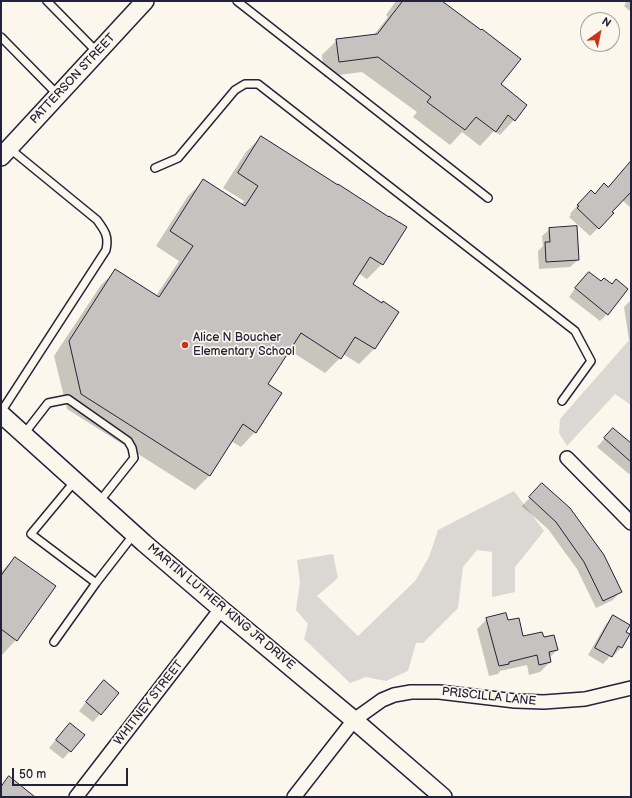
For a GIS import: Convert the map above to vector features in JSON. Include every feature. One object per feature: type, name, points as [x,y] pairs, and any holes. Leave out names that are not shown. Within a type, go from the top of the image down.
[{"type":"street","name":"PATTERSON STREET","points":[[5,152],[145,1]]},
{"type":"street","name":"MARTIN LUTHER KING JR DRIVE","points":[[1,413],[134,534],[443,797]]},
{"type":"street","points":[[566,458],[631,523]]},
{"type":"street","name":"WHITNEY STREET","points":[[76,797],[221,609]]},
{"type":"street","name":"PRISCILLA LANE","points":[[294,797],[354,720],[382,700],[394,695],[411,692],[439,692],[515,701],[544,702],[585,699],[631,688]]},
{"type":"lane","points":[[47,1],[98,53]]},
{"type":"lane","points":[[237,1],[488,198]]},
{"type":"lane","points":[[1,37],[58,95]]},
{"type":"lane","points":[[155,168],[178,158],[235,90],[245,84],[258,84],[575,330],[591,361],[562,401]]},
{"type":"lane","points":[[1,413],[106,250],[108,241],[104,230],[97,220],[5,152]]},
{"type":"lane","points":[[24,434],[48,403],[68,399],[128,441],[132,448],[134,458],[99,502]]},
{"type":"lane","points":[[75,481],[31,534],[96,583]]},
{"type":"lane","points":[[54,642],[96,583],[134,534]]},
{"type":"shaded area","points":[[630,339],[631,405],[615,394],[567,446],[559,433],[560,419]]},
{"type":"shaded area","points":[[514,491],[544,531],[515,567],[515,592],[492,597],[492,552],[477,550],[463,567],[458,608],[423,643],[416,643],[408,671],[386,681],[366,677],[350,683],[304,639],[308,624],[296,610],[300,582],[297,560],[333,554],[338,578],[317,596],[358,636],[415,581],[429,557],[438,530]]},
{"type":"building","points":[[403,1],[442,1],[521,59],[501,84],[527,105],[515,121],[508,115],[496,132],[476,117],[465,130],[427,102],[431,97],[378,57],[339,62],[336,39],[377,34]]},
{"type":"building","points":[[261,136],[407,227],[383,265],[370,257],[353,284],[399,312],[375,349],[355,337],[341,359],[301,333],[268,384],[282,393],[256,433],[243,424],[210,476],[81,394],[69,341],[115,269],[159,297],[193,246],[170,231],[203,179],[245,206],[258,186],[238,173]]},
{"type":"building","points":[[631,161],[631,192],[612,212],[614,213],[599,229],[577,208],[579,206],[577,205],[591,190],[595,194],[604,183],[608,187]]},
{"type":"building","points":[[577,226],[579,260],[546,262],[545,242],[550,242],[549,228]]},
{"type":"building","points":[[589,272],[601,281],[604,278],[612,284],[616,279],[628,289],[608,315],[575,288]]},
{"type":"building","points":[[613,428],[631,443],[631,462],[604,438]]},
{"type":"building","points":[[542,483],[570,508],[604,555],[622,592],[603,601],[584,562],[556,522],[529,497]]},
{"type":"building","points":[[15,557],[56,586],[17,641],[1,629],[1,576]]},
{"type":"building","points":[[506,613],[508,620],[519,618],[523,636],[542,632],[544,637],[554,635],[558,650],[549,652],[551,662],[539,665],[537,655],[499,666],[486,618]]},
{"type":"building","points":[[613,615],[630,625],[626,632],[630,634],[622,648],[618,646],[612,657],[595,648]]},
{"type":"building","points":[[104,680],[119,693],[101,715],[86,702]]},
{"type":"building","points":[[70,723],[85,735],[71,752],[56,740]]},
{"type":"building","points":[[9,776],[35,797],[1,797],[1,787]]},
{"type":"place","name":"Alice N Boucher Elementary School","points":[[185,345]]}]
